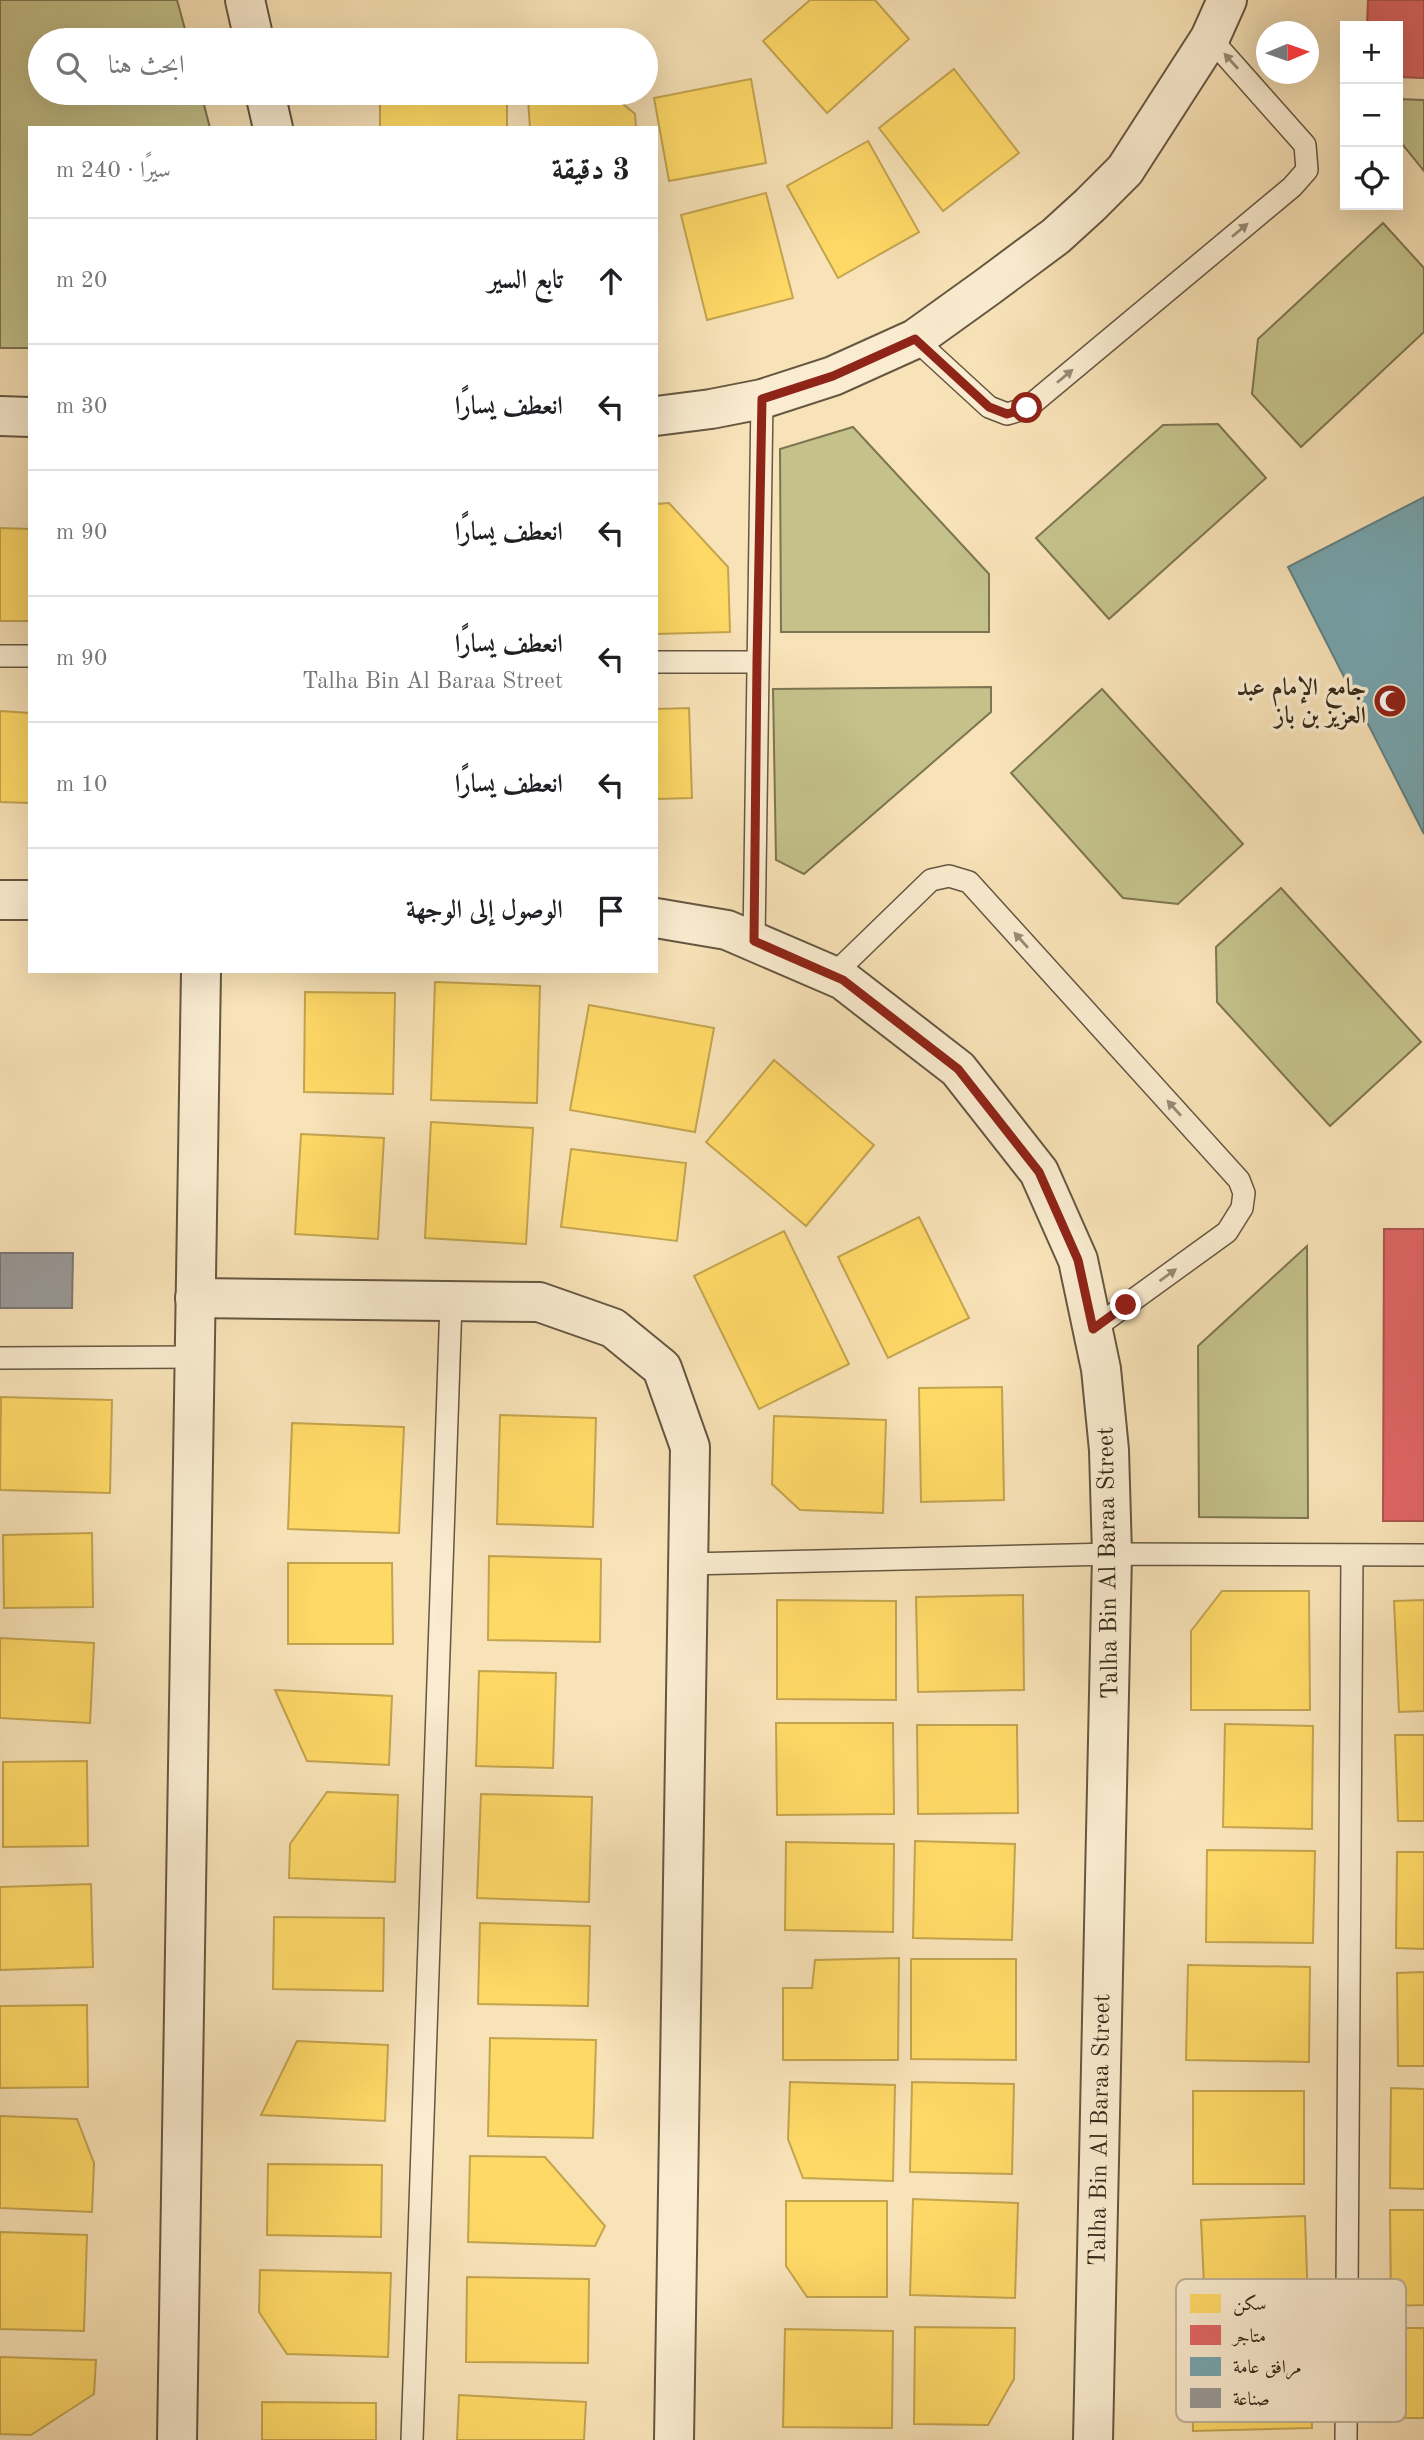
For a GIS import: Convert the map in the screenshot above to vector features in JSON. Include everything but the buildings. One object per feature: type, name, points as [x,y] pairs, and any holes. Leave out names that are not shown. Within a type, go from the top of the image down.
[{"type":"street","points":[[245,0],[251,28]]},
{"type":"street","points":[[658,416],[762,399],[833,376],[915,339],[1056,236],[1125,170],[1210,38],[1227,0]]},
{"type":"street","points":[[267,105],[272,126]]},
{"type":"street","points":[[0,416],[28,417]]},
{"type":"street","points":[[0,900],[28,900]]},
{"type":"street","name":"Talha Bin Al Baraa Street","points":[[658,918],[727,930],[843,980],[958,1069],[1039,1172],[1078,1260],[1101,1369],[1109,1450],[1112,1554],[1093,2440]]},
{"type":"street","points":[[177,2440],[201,973]]},
{"type":"street","points":[[195,1297],[539,1302],[613,1328],[662,1368],[690,1447],[674,2440]]},
{"type":"lane","points":[[915,339],[989,407],[1007,414],[1027,408],[1292,187],[1307,170],[1306,145],[1210,38]]},
{"type":"lane","points":[[754,941],[762,399]]},
{"type":"lane","points":[[0,656],[28,656]]},
{"type":"lane","points":[[658,662],[757,662]]},
{"type":"lane","points":[[832,975],[931,880],[948,876],[969,882],[1239,1180],[1244,1193],[1242,1208],[1227,1232],[1093,1329]]},
{"type":"lane","points":[[412,2440],[451,1302]]},
{"type":"lane","points":[[0,1357],[194,1357]]},
{"type":"lane","points":[[688,1564],[1112,1554],[1424,1555]]},
{"type":"lane","points":[[1347,2279],[1352,1556]]},
{"type":"lane","points":[[1346,2422],[1346,2440]]},
{"type":"shaded area","points":[[0,0],[177,0],[185,28],[28,28],[28,105],[204,105],[209,126],[28,126],[28,348],[0,348]]},
{"type":"shaded area","points":[[1403,99],[1424,100],[1424,171],[1403,145]]},
{"type":"shaded area","points":[[1383,223],[1424,268],[1424,332],[1301,447],[1252,394],[1258,339]]},
{"type":"shaded area","points":[[1218,424],[1266,478],[1109,619],[1036,538],[1163,425]]},
{"type":"shaded area","points":[[853,427],[989,574],[989,632],[781,632],[780,449]]},
{"type":"shaded area","points":[[991,687],[991,712],[804,874],[776,860],[773,689]]},
{"type":"shaded area","points":[[1102,689],[1243,844],[1178,904],[1123,898],[1011,773]]},
{"type":"shaded area","points":[[1281,888],[1421,1042],[1330,1126],[1217,1002],[1216,947]]},
{"type":"shaded area","points":[[1307,1246],[1308,1518],[1199,1517],[1198,1346]]},
{"type":"place","name":"جامع الإمام عبد العزيز بن باز","points":[[1390,701]]},
{"type":"route","points":[[1027,408],[1007,414],[989,407],[915,339],[833,376],[762,399],[754,941],[843,980],[958,1069],[1039,1172],[1078,1260],[1093,1329],[1126,1305]]}]
